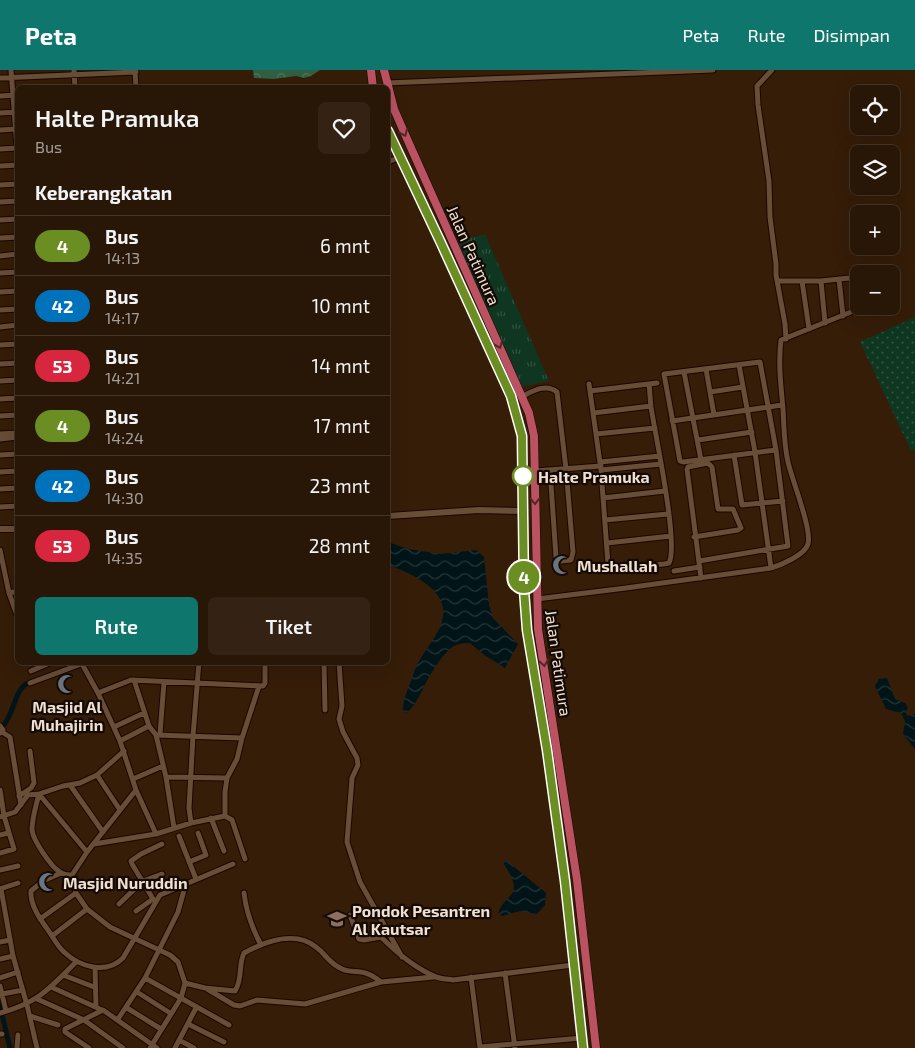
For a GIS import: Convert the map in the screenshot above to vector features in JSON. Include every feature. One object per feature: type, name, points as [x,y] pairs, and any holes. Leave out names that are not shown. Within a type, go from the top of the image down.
[{"type":"highway","points":[[371,70],[372,85]]},
{"type":"highway","name":"Jalan Patimura","points":[[384,70],[386,83]]},
{"type":"highway","name":"Jalan Patimura","points":[[390,95],[397,117],[530,413],[534,436],[538,630],[577,880],[596,1048]]},
{"type":"highway","name":"Jalan Patimura","points":[[390,135],[511,396],[522,436],[524,590],[527,630],[550,768],[565,881],[583,1048]]},
{"type":"highway","points":[[477,322],[486,317]]},
{"type":"highway","points":[[582,1038],[595,1037]]},
{"type":"street","points":[[0,96],[15,95],[11,70]]},
{"type":"street","points":[[386,83],[712,70]]},
{"type":"street","points":[[772,70],[757,86],[769,181],[770,217],[777,281],[786,339]]},
{"type":"street","points":[[0,78],[74,72],[135,71],[136,85]]},
{"type":"street","points":[[74,72],[75,85]]},
{"type":"street","points":[[0,113],[15,112]]},
{"type":"street","points":[[0,130],[15,129]]},
{"type":"street","points":[[0,149],[15,148]]},
{"type":"street","points":[[390,161],[400,157]]},
{"type":"street","points":[[0,166],[15,165]]},
{"type":"street","points":[[0,184],[15,184]]},
{"type":"street","points":[[0,202],[15,201]]},
{"type":"street","points":[[0,220],[15,219]]},
{"type":"street","points":[[0,238],[15,237]]},
{"type":"street","points":[[0,256],[15,254]]},
{"type":"street","points":[[0,273],[15,272]]},
{"type":"street","points":[[777,281],[850,278]]},
{"type":"street","points":[[839,279],[843,316]]},
{"type":"street","points":[[822,280],[825,323]]},
{"type":"street","points":[[802,281],[809,329]]},
{"type":"street","points":[[0,292],[15,291]]},
{"type":"street","points":[[0,310],[15,309]]},
{"type":"street","points":[[537,599],[771,568],[785,564],[805,549],[808,543],[803,512],[788,460],[782,405],[781,340],[850,313]]},
{"type":"street","points":[[0,327],[15,325]]},
{"type":"street","points":[[0,345],[15,344]]},
{"type":"street","points":[[699,560],[789,545],[776,450],[761,362],[664,374],[680,461],[776,450]]},
{"type":"street","points":[[0,364],[15,363]]},
{"type":"street","points":[[739,365],[752,432],[771,568]]},
{"type":"street","points":[[706,369],[714,415]]},
{"type":"street","points":[[684,372],[701,460]]},
{"type":"street","points":[[0,381],[15,380]]},
{"type":"street","points":[[590,391],[657,383]]},
{"type":"street","points":[[589,384],[601,466],[608,564],[610,568],[669,563]]},
{"type":"street","points":[[649,384],[671,536],[671,558],[669,563]]},
{"type":"street","points":[[710,392],[743,387]]},
{"type":"street","points":[[523,396],[542,388],[552,388],[557,392],[573,552],[570,560],[561,561],[556,557],[550,470]]},
{"type":"street","points":[[0,399],[15,398]]},
{"type":"street","points":[[672,421],[782,405]]},
{"type":"street","points":[[593,413],[651,406]]},
{"type":"street","points":[[0,416],[15,415]]},
{"type":"street","points":[[596,434],[655,428]]},
{"type":"street","points":[[698,440],[752,432]]},
{"type":"street","points":[[0,434],[15,433]]},
{"type":"street","points":[[0,438],[15,437]]},
{"type":"street","points":[[0,455],[15,454]]},
{"type":"street","points":[[734,455],[741,504],[783,501]]},
{"type":"street","points":[[601,466],[660,456]]},
{"type":"street","points":[[694,537],[741,528],[733,509],[718,509],[712,467],[708,463],[687,468],[694,537],[701,578]]},
{"type":"street","points":[[534,471],[661,464]]},
{"type":"street","points":[[0,472],[15,471]]},
{"type":"street","points":[[0,488],[15,488]]},
{"type":"street","points":[[603,498],[665,491]]},
{"type":"street","points":[[0,507],[15,506]]},
{"type":"street","points":[[390,516],[479,510],[523,511]]},
{"type":"street","points":[[605,520],[668,514]]},
{"type":"street","points":[[0,529],[15,531]]},
{"type":"street","points":[[607,543],[671,536]]},
{"type":"street","points":[[0,550],[15,609]]},
{"type":"street","points":[[669,563],[674,571],[671,582]]},
{"type":"street","points":[[674,571],[700,567]]},
{"type":"street","points":[[10,593],[15,592]]},
{"type":"street","points":[[31,671],[45,665]]},
{"type":"street","points":[[30,684],[76,665]]},
{"type":"street","points":[[82,665],[114,727],[124,751],[136,790],[156,834]]},
{"type":"street","points":[[190,823],[193,736],[199,665]]},
{"type":"street","points":[[98,693],[134,680],[259,686],[265,683],[265,665]]},
{"type":"street","points":[[324,665],[325,710]]},
{"type":"street","points":[[339,665],[342,706],[339,719],[343,732],[357,758],[358,765],[352,778],[347,842],[360,882],[402,957]]},
{"type":"street","points":[[134,680],[149,726],[158,735],[242,738]]},
{"type":"street","points":[[164,682],[158,735],[174,828]]},
{"type":"street","points":[[225,816],[227,778],[237,759],[259,686]]},
{"type":"street","points":[[114,727],[144,712]]},
{"type":"street","points":[[0,726],[3,729],[1,733],[10,737],[21,805]]},
{"type":"street","points":[[120,741],[149,726]]},
{"type":"street","points":[[19,796],[31,788],[34,783],[30,751]]},
{"type":"street","points":[[2,817],[15,812],[28,796],[80,783],[97,775],[124,751]]},
{"type":"street","points":[[133,779],[163,766]]},
{"type":"street","points":[[97,775],[120,810]]},
{"type":"street","points":[[166,777],[227,778]]},
{"type":"street","points":[[70,785],[103,832]]},
{"type":"street","points":[[0,790],[2,817],[14,849],[0,852]]},
{"type":"street","points":[[51,987],[105,1010],[153,1047],[170,1013],[181,998],[185,983],[178,962],[170,955],[110,927],[87,909],[76,893],[72,875],[87,852],[136,790]]},
{"type":"street","points":[[39,794],[87,852]]},
{"type":"street","points":[[39,794],[33,824],[34,836],[40,849],[60,873]]},
{"type":"street","points":[[94,844],[156,834],[190,823],[225,816],[232,820],[245,859]]},
{"type":"street","points":[[211,818],[224,851]]},
{"type":"street","points":[[0,835],[8,833]]},
{"type":"street","points":[[189,862],[206,855],[198,833]]},
{"type":"street","points":[[179,836],[196,879]]},
{"type":"street","points":[[155,900],[132,864],[132,860],[162,844]]},
{"type":"street","points":[[136,911],[160,895],[233,864]]},
{"type":"street","points":[[0,870],[18,866]]},
{"type":"street","points":[[72,875],[60,873],[43,880],[31,891],[31,898],[40,919],[63,952],[76,962],[95,968],[105,968],[118,964],[155,900]]},
{"type":"street","points":[[119,904],[143,881],[162,874]]},
{"type":"street","points":[[18,883],[0,889],[3,923],[10,940],[37,1048]]},
{"type":"street","points":[[118,1019],[137,992],[160,950],[178,912],[186,883]]},
{"type":"street","points":[[40,919],[76,893]]},
{"type":"street","points":[[244,893],[246,907],[253,928],[261,944]]},
{"type":"street","points":[[52,936],[87,909]]},
{"type":"street","points":[[350,915],[359,939],[364,940],[380,936],[389,947],[402,957],[435,977]]},
{"type":"street","points":[[185,983],[205,988],[236,990],[241,977],[242,955],[261,944],[287,938],[301,939],[316,946],[328,961],[344,970],[362,972],[381,982]]},
{"type":"street","points":[[0,942],[10,940]]},
{"type":"street","points":[[0,959],[13,956]]},
{"type":"street","points":[[0,986],[3,1012],[37,999],[76,962]]},
{"type":"street","points":[[205,988],[229,1004],[240,1006],[257,1000],[305,1004],[381,982],[435,977],[453,980],[471,976],[573,965]]},
{"type":"street","points":[[95,968],[96,1007]]},
{"type":"street","points":[[0,978],[18,972]]},
{"type":"street","points":[[505,973],[515,1046]]},
{"type":"street","points":[[63,975],[94,987]]},
{"type":"street","points":[[471,976],[480,1048],[582,1038]]},
{"type":"street","points":[[145,978],[229,1025]]},
{"type":"street","points":[[2,994],[23,990]]},
{"type":"street","points":[[137,992],[170,1013]]},
{"type":"street","points":[[37,999],[84,1020],[123,1048]]},
{"type":"street","points":[[127,1008],[161,1029]]},
{"type":"street","points":[[175,1048],[196,1008]]},
{"type":"street","points":[[87,1047],[65,1030],[102,1010]]},
{"type":"street","points":[[30,1016],[58,1025]]},
{"type":"street","points":[[188,1024],[224,1042]]},
{"type":"street","points":[[17,1048],[18,1035]]},
{"type":"street","points":[[179,1040],[194,1048]]},
{"type":"green space","points":[[253,70],[320,70],[304,78],[296,76],[274,79],[254,78]]},
{"type":"green space","points":[[485,234],[549,381],[520,387],[456,242]]},
{"type":"green space","points":[[915,317],[915,450],[911,451],[860,342]]},
{"type":"water","points":[[390,543],[408,549],[441,554],[476,550],[484,557],[489,605],[493,618],[518,644],[505,668],[470,643],[451,648],[439,662],[415,703],[406,713],[403,711],[406,696],[421,657],[433,640],[442,622],[443,606],[433,589],[406,572],[390,566]]},
{"type":"water","points":[[887,678],[895,699],[905,703],[908,708],[905,712],[908,716],[915,714],[915,749],[903,734],[905,721],[901,713],[886,709],[875,686],[879,679]]},
{"type":"water","points":[[506,860],[546,893],[545,905],[537,914],[520,911],[502,916],[498,913],[514,888],[512,879],[503,862]]},
{"type":"waterway","points":[[3,726],[10,716],[19,692],[26,684]]},
{"type":"waterway","points":[[0,1006],[10,1048]]},
{"type":"bus line","name":"4","points":[[390,135],[511,396],[522,436],[524,590],[527,630],[547,750],[565,881],[583,1048]]},
{"type":"place","name":"Halte Pramuka","points":[[523,476]]},
{"type":"place","name":"Mushallah","points":[[562,565]]},
{"type":"place","name":"Masjid Al Muhajirin","points":[[67,684]]},
{"type":"place","name":"Masjid Nuruddin","points":[[48,882]]},
{"type":"place","name":"Pondok Pesantren Al Kautsar","points":[[337,919]]}]
